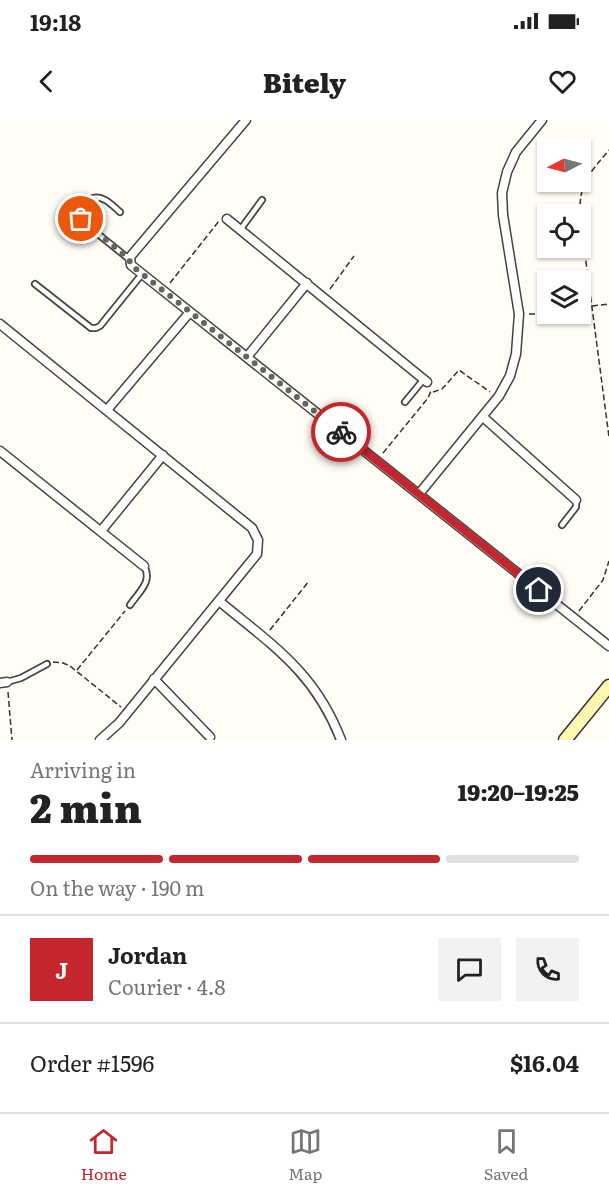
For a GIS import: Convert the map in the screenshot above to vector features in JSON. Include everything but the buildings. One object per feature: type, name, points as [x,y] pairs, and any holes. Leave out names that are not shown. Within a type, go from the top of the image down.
[{"type":"street","points":[[419,494],[498,398],[510,376],[516,354],[519,314],[503,215],[502,193],[507,172],[516,153],[542,120]]},
{"type":"street","points":[[242,121],[129,259],[131,265],[609,646]]},
{"type":"street","points":[[226,219],[426,381]]},
{"type":"street","points":[[247,357],[307,283]]},
{"type":"street","points":[[107,410],[190,312]]},
{"type":"street","points":[[0,324],[256,533],[259,547],[257,554],[127,712],[100,740]]},
{"type":"street","points":[[483,417],[576,500]]},
{"type":"street","points":[[0,451],[144,566]]},
{"type":"street","points":[[101,531],[163,455]]},
{"type":"street","points":[[219,601],[297,667],[317,691],[341,740]]},
{"type":"street","points":[[154,679],[210,737]]},
{"type":"street","points":[[565,740],[609,686]]},
{"type":"lane","points":[[120,212],[102,198],[96,197],[82,213],[81,219],[129,259]]},
{"type":"lane","points":[[240,230],[262,200]]},
{"type":"lane","points":[[35,284],[91,328],[96,328],[142,274]]},
{"type":"lane","points":[[405,402],[426,381]]},
{"type":"lane","points":[[562,525],[576,507],[576,500]]},
{"type":"lane","points":[[130,604],[146,584],[148,578],[144,566]]},
{"type":"lane","points":[[4,683],[21,678],[47,664]]},
{"type":"path","points":[[530,136],[537,141]]},
{"type":"path","points":[[591,171],[609,150]]},
{"type":"path","points":[[164,291],[219,221],[226,219]]},
{"type":"path","points":[[324,297],[354,256]]},
{"type":"path","points":[[609,304],[591,306],[609,437]]},
{"type":"path","points":[[519,314],[592,315]]},
{"type":"path","points":[[377,461],[431,393],[442,389],[459,370],[498,398]]},
{"type":"path","points":[[426,381],[431,387],[431,393]]},
{"type":"path","points":[[574,618],[603,580],[609,561]]},
{"type":"path","points":[[264,638],[309,581]]},
{"type":"path","points":[[77,671],[130,604]]},
{"type":"path","points":[[47,664],[63,663],[77,671],[127,712]]},
{"type":"path","points":[[4,683],[12,740]]},
{"type":"way so far","points":[[81,219],[129,259],[131,265],[341,432]]},
{"type":"route","points":[[341,432],[539,590]]}]
